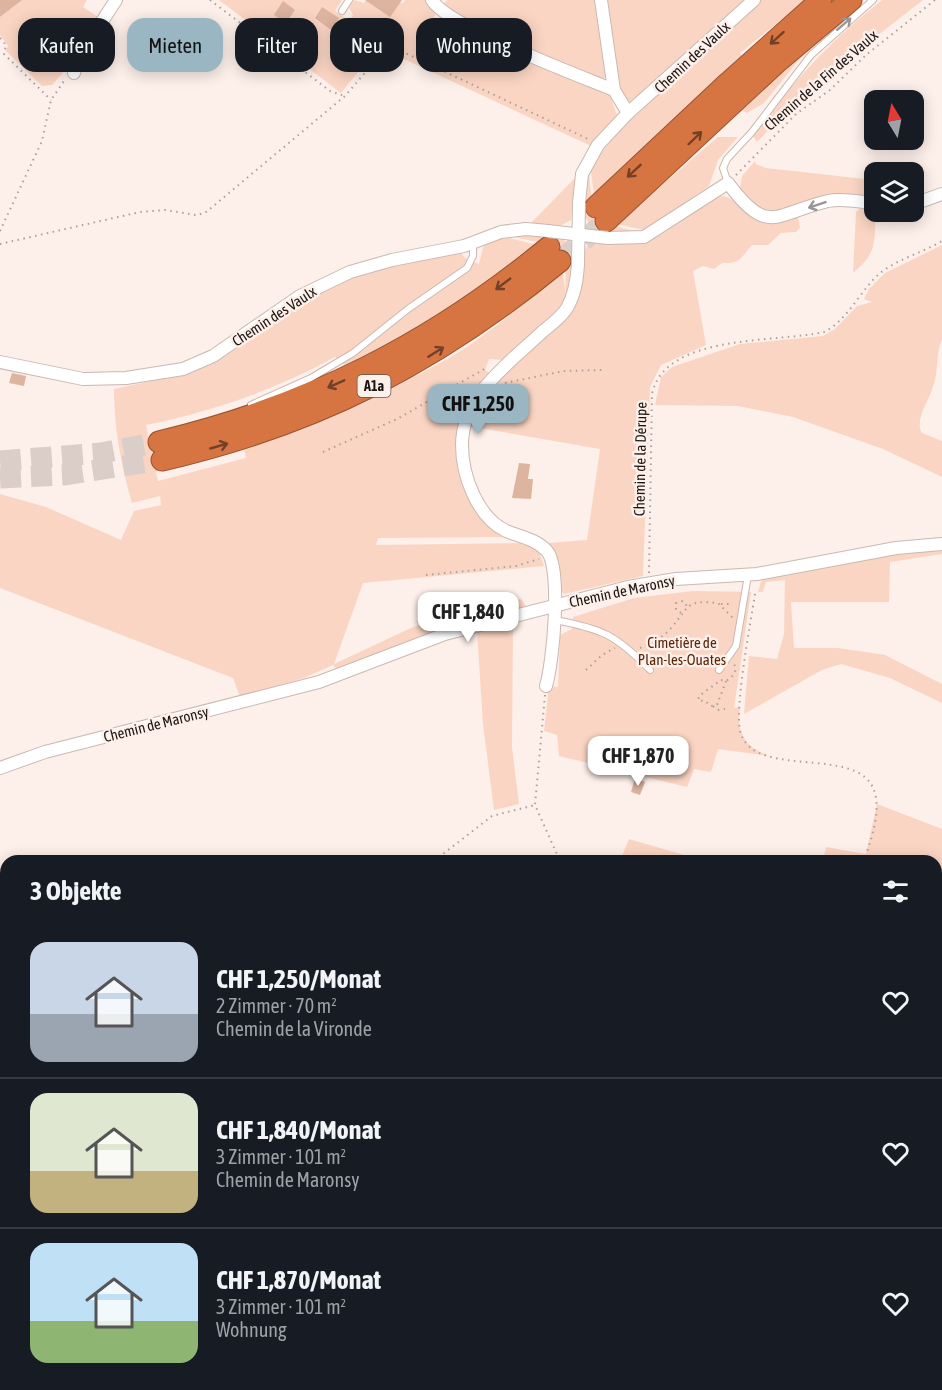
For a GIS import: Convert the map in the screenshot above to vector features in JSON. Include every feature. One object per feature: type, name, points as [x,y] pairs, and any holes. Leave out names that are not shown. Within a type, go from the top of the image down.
[{"type":"highway","points":[[597,217],[728,83],[821,0]]},
{"type":"highway","points":[[597,217],[851,0]]},
{"type":"highway","name":"A1a","points":[[161,451],[262,432],[319,411],[377,385],[433,354],[486,319],[559,251]]},
{"type":"street","points":[[74,73],[77,60],[116,0]]},
{"type":"street","points":[[432,0],[444,14],[462,25],[614,90]]},
{"type":"street","points":[[602,0],[614,90],[628,113]]},
{"type":"street","name":"Chemin des Vaulx","points":[[728,183],[644,237],[597,217],[582,174],[598,145],[628,113],[754,0]]},
{"type":"street","points":[[728,183],[751,211],[765,217],[780,217],[834,200],[864,202]]},
{"type":"street","points":[[924,200],[942,194]]},
{"type":"street","name":"Chemin des Vaulx","points":[[559,251],[597,217]]},
{"type":"street","name":"Chemin des Vaulx","points":[[559,251],[597,217]]},
{"type":"street","name":"Chemin des Vaulx","points":[[0,362],[83,379],[126,378],[183,369],[213,356],[300,296],[350,272],[473,243],[513,230],[559,251],[576,286],[563,314],[487,386],[474,402],[464,428],[462,453],[467,478],[481,506],[497,525],[535,541],[547,552],[554,565],[555,620],[550,672],[546,686]]},
{"type":"street","name":"Chemin de Maronsy","points":[[0,768],[45,752],[319,682],[445,634],[650,582],[803,568],[896,548],[942,544]]},
{"type":"lane","points":[[342,11],[349,0]]},
{"type":"lane","points":[[728,183],[723,168],[727,159],[752,132],[811,55],[873,0]]},
{"type":"lane","points":[[244,407],[311,378],[353,353],[408,309],[471,265],[473,243]]},
{"type":"lane","points":[[161,451],[207,421]]},
{"type":"lane","points":[[719,670],[728,660],[741,630],[753,574]]},
{"type":"lane","points":[[555,620],[602,631],[623,644],[650,670]]},
{"type":"path","points":[[210,0],[330,91],[345,96]]},
{"type":"path","name":"Chemin de la Fin des Vaulx","points":[[728,183],[796,114],[830,90],[866,55],[935,0]]},
{"type":"path","points":[[0,38],[6,45],[4,54],[51,100]]},
{"type":"path","points":[[0,244],[140,212],[165,210],[196,215],[205,213],[345,96],[382,53],[396,50],[569,128],[598,145]]},
{"type":"path","points":[[0,231],[42,141],[51,100],[64,81],[74,73]]},
{"type":"path","name":"Chemin de la Dérupe","points":[[650,582],[652,401],[654,385],[663,369],[695,354],[720,346],[757,339],[817,334],[831,329],[859,295],[886,269],[942,241]]},
{"type":"path","points":[[323,452],[397,420],[484,368]]},
{"type":"path","points":[[487,386],[564,372],[603,370]]},
{"type":"path","points":[[426,575],[516,566],[536,560]]},
{"type":"path","points":[[753,574],[739,723],[744,741],[770,756],[845,768],[867,779],[875,793],[876,810],[865,855]]},
{"type":"path","points":[[631,651],[662,637],[674,625],[687,606],[697,602],[733,604],[746,600]]},
{"type":"path","points":[[681,613],[676,609],[676,603],[682,601],[687,606]]},
{"type":"path","points":[[718,603],[741,630]]},
{"type":"path","points":[[586,670],[602,655],[623,644]]},
{"type":"path","points":[[725,709],[719,710],[705,701],[699,702],[697,698],[721,680],[726,681],[733,677],[735,664],[728,660]]},
{"type":"path","points":[[713,706],[719,703],[726,681]]},
{"type":"path","points":[[717,684],[724,687]]},
{"type":"path","points":[[546,686],[535,805],[557,855]]},
{"type":"path","points":[[442,855],[492,816],[535,805]]},
{"type":"green space","points":[[18,0],[87,0],[83,7],[98,17],[18,18],[18,63],[6,51],[8,46],[0,35],[0,17]]},
{"type":"green space","points":[[219,0],[342,0],[335,11],[345,18],[330,18],[330,72],[358,72],[341,93],[313,72],[318,72],[318,18],[243,18]]},
{"type":"green space","points":[[354,0],[364,3],[366,0],[403,3],[405,0],[428,0],[437,13],[433,18],[416,18],[416,65],[404,59],[404,18],[351,18],[353,15],[349,8]]},
{"type":"green space","points":[[447,0],[597,0],[608,71],[604,78],[595,79],[532,51],[532,18],[459,18],[452,15],[443,5]]},
{"type":"green space","points":[[607,0],[746,0],[642,99],[627,102],[620,93]]},
{"type":"green space","points":[[761,0],[806,0],[740,53],[742,57],[594,194],[590,166],[623,127]]},
{"type":"green space","points":[[882,0],[923,0],[855,53],[832,78],[792,106],[757,142],[753,136],[797,80],[846,30]]},
{"type":"green space","points":[[819,37],[820,39],[798,61],[764,103],[747,113],[742,110]]},
{"type":"green space","points":[[532,60],[609,93],[617,115],[591,146],[432,72],[532,72]]},
{"type":"green space","points":[[28,72],[63,72],[52,85],[42,86]]},
{"type":"green space","points":[[718,137],[738,137],[718,160],[709,186],[644,230],[616,224]]},
{"type":"green space","points":[[755,161],[756,164],[766,168],[864,179],[864,200],[780,213],[758,210],[740,189],[742,176]]},
{"type":"green space","points":[[589,168],[594,208],[599,215],[614,225],[643,233],[600,233],[592,227],[582,204]]},
{"type":"green space","points":[[576,177],[571,220],[558,227],[529,225]]},
{"type":"green space","points":[[722,196],[731,199],[748,215],[761,221],[768,222],[798,216],[800,228],[796,232],[781,233],[768,245],[752,245],[737,261],[722,263],[714,269],[703,266],[693,271],[706,345],[661,365],[650,387],[643,576],[564,594],[558,584],[548,543],[587,540],[600,449],[468,426],[487,390],[509,371],[576,301],[583,282],[584,252],[587,246],[647,241],[671,228],[714,198]]},
{"type":"green space","points":[[864,206],[864,222],[875,222],[871,253],[853,273],[856,212]]},
{"type":"green space","points":[[506,235],[563,239],[569,245],[573,258],[569,296],[558,313],[502,360],[489,359],[485,370],[491,374],[466,406],[457,429],[456,460],[465,490],[482,517],[506,537],[378,538],[376,545],[529,543],[540,554],[544,566],[363,583],[334,664],[413,627],[521,599],[526,606],[440,628],[337,670],[333,665],[304,678],[240,697],[233,678],[0,588],[0,494],[46,507],[121,540],[134,511],[161,505],[160,496],[132,503],[119,446],[114,389],[193,372],[223,354],[297,301],[370,270],[461,253],[465,258],[479,264],[484,244],[505,237],[537,245],[459,305],[349,368],[335,357],[290,380],[243,398],[146,425],[158,481],[246,458],[244,448],[370,398],[458,353],[504,320],[563,271],[566,299],[565,265],[546,244]]},
{"type":"green space","points":[[942,245],[942,340],[938,351],[935,381],[923,410],[920,428],[922,433],[942,441],[942,477],[883,449],[793,417],[738,406],[655,405],[661,377],[672,367],[740,344],[823,336],[835,329],[857,306],[872,302],[864,299],[869,289],[885,273]]},
{"type":"green space","points":[[942,549],[942,554],[890,562],[889,602],[791,602],[794,648],[838,648],[885,655],[942,684],[942,703],[890,678],[841,664],[822,670],[744,714],[749,656],[777,659],[784,634],[785,580],[766,582],[763,592],[758,592],[762,578]]},
{"type":"green space","name":"Cimetière de Plan-les-Ouates","points":[[693,591],[751,592],[734,708],[740,707],[739,724],[748,744],[770,756],[718,749],[711,772],[694,769],[687,787],[559,756],[557,735],[544,731],[549,686],[558,687],[560,635],[572,629],[573,617],[634,598]]},
{"type":"green space","points":[[513,624],[512,747],[519,804],[494,810],[483,724],[477,631]]},
{"type":"green space","points":[[877,804],[942,829],[942,855],[824,855],[826,847],[866,854]]},
{"type":"green space","points":[[629,839],[684,855],[622,855]]},
{"type":"building","points":[[0,0],[22,0],[0,17]]},
{"type":"building","points":[[365,0],[402,0],[390,17]]},
{"type":"building","points":[[283,1],[295,10],[289,18],[278,18],[274,15]]},
{"type":"building","points":[[322,7],[339,18],[330,18],[330,29],[318,18],[315,18]]},
{"type":"building","points":[[12,373],[26,376],[24,386],[9,383]]},
{"type":"building","points":[[519,463],[530,464],[528,479],[533,479],[531,499],[512,498]]},
{"type":"building","points":[[635,778],[645,782],[640,795],[631,792]]},
{"type":"tunnel","points":[[560,261],[606,221]]},
{"type":"tunnel","points":[[0,461],[101,453],[159,442]]},
{"type":"tunnel","points":[[0,478],[63,475],[162,460]]}]
